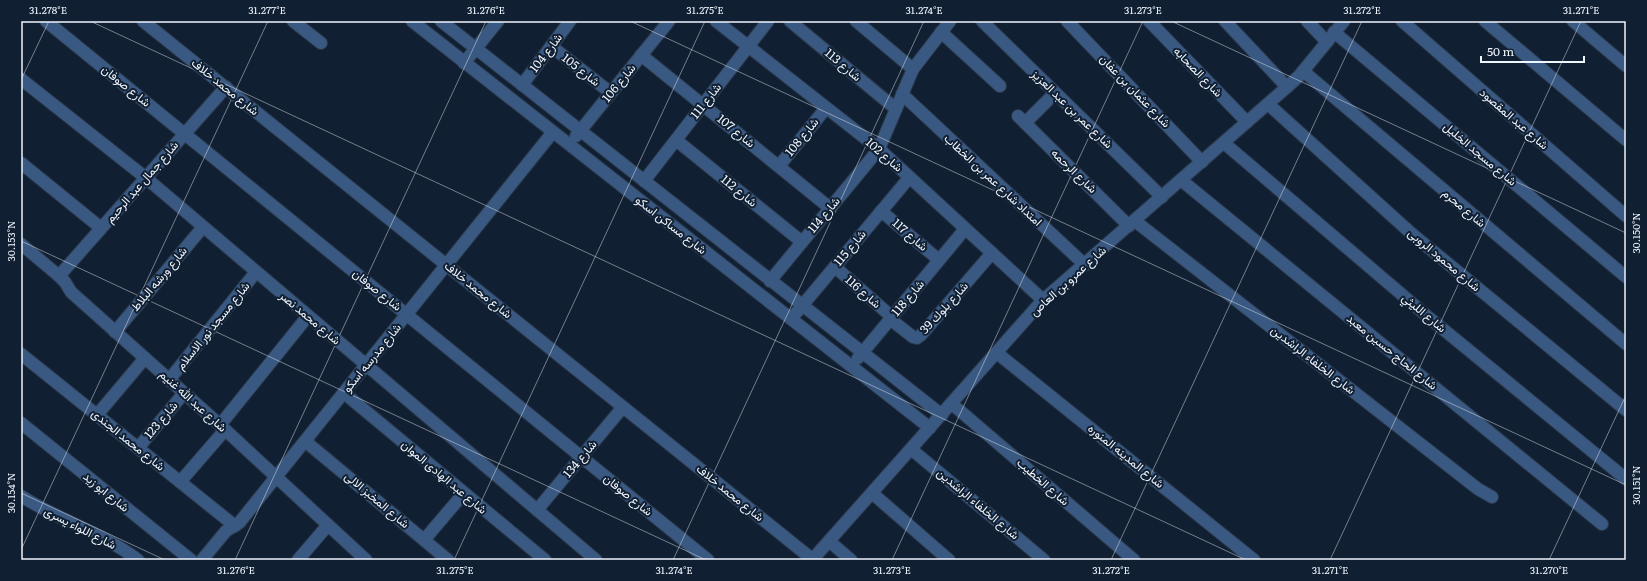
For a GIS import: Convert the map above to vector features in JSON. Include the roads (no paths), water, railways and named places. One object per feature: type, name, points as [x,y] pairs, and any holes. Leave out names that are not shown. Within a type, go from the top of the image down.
[{"type":"street","name":"شارع صوفان","points":[[46,21],[708,560]]},
{"type":"street","name":"شارع محمد خلاف","points":[[143,21],[812,560]]},
{"type":"street","points":[[293,21],[321,43]]},
{"type":"street","name":"شارع مساكن اسكو","points":[[412,21],[930,428]]},
{"type":"street","name":"شارع مساكن اسكو","points":[[441,21],[942,415]]},
{"type":"street","points":[[464,63],[498,21]]},
{"type":"street","name":"شارع 104","points":[[522,85],[570,21]]},
{"type":"street","name":"شارع 106","points":[[569,145],[669,21]]},
{"type":"street","name":"شارع 111","points":[[644,181],[768,21]]},
{"type":"street","name":"شارع 113","points":[[790,21],[896,109]]},
{"type":"street","points":[[856,21],[869,25],[913,69]]},
{"type":"street","name":"شارع 114","points":[[770,281],[878,149],[913,69],[950,21]]},
{"type":"street","name":"شارع عمر بن عبد العزيز","points":[[982,21],[1162,197]]},
{"type":"street","name":"شارع عثمان بن عفان","points":[[1067,21],[1202,162]]},
{"type":"street","name":"شارع الصحابه","points":[[1150,21],[1247,122]]},
{"type":"street","points":[[1225,21],[1287,88]]},
{"type":"street","name":"شارع مسجد الخليل","points":[[1307,21],[1331,37],[1626,277]]},
{"type":"street","name":"شارع عمرو بن العاص","points":[[812,560],[1043,300],[1287,88],[1344,21]]},
{"type":"street","name":"شارع عبد المقصود","points":[[1402,21],[1626,216]]},
{"type":"street","points":[[1485,21],[1626,140]]},
{"type":"street","points":[[1573,21],[1626,66]]},
{"type":"street","name":"شارع 102","points":[[721,22],[748,46],[878,149],[1043,300]]},
{"type":"street","points":[[941,32],[1000,86]]},
{"type":"street","name":"شارع 105","points":[[551,46],[611,93]]},
{"type":"street","name":"شارع 107","points":[[641,55],[830,208]]},
{"type":"street","name":"شارع محرم","points":[[1303,71],[1626,344]]},
{"type":"street","name":"شارع محمد نصر","points":[[21,78],[146,178],[596,560]]},
{"type":"street","name":"شارع جمال عبد الرحيم","points":[[59,276],[226,88]]},
{"type":"street","name":"شارع الرحمه","points":[[1055,93],[1021,120],[1132,223]]},
{"type":"street","name":"امتداد شارع عمر بن الخطاب","points":[[902,94],[1085,265]]},
{"type":"street","name":"شارع محمود الروبى","points":[[1268,104],[1412,234],[1626,410]]},
{"type":"street","name":"شارع 108","points":[[779,166],[826,108]]},
{"type":"street","name":"شارع مدرسه اسكو","points":[[202,560],[226,531],[235,526],[276,477],[447,266],[553,132]]},
{"type":"street","name":"شارع 112","points":[[676,140],[802,242]]},
{"type":"street","name":"شارع الليثي","points":[[1224,143],[1427,316],[1626,479]]},
{"type":"street","points":[[21,163],[101,228]]},
{"type":"street","name":"شارع 115","points":[[791,319],[909,178]]},
{"type":"street","name":"شارع الحاج حسين معبد","points":[[1181,180],[1602,524]]},
{"type":"street","name":"شارع 117","points":[[882,211],[939,260]]},
{"type":"street","name":"شارع الخلفاء الراشدين","points":[[1132,223],[1478,489],[1492,497]]},
{"type":"street","name":"شارع ورشه البلاط","points":[[115,332],[203,227]]},
{"type":"street","name":"شارع 118","points":[[850,366],[965,229]]},
{"type":"street","points":[[695,244],[707,230]]},
{"type":"street","name":"شارع عبد الله غنيم","points":[[21,244],[59,276],[71,292],[223,427],[366,560]]},
{"type":"street","name":"شارع بلوك 39","points":[[891,318],[913,337],[917,338],[992,253]]},
{"type":"street","name":"شارع 116","points":[[835,267],[891,318]]},
{"type":"street","name":"شارع مسجد نور الاسلام","points":[[169,380],[256,272]]},
{"type":"street","points":[[180,482],[308,316]]},
{"type":"street","name":"شارع المدينه المنوره","points":[[997,353],[1254,560]]},
{"type":"street","name":"شارع محمد الجندى","points":[[21,354],[235,526]]},
{"type":"street","points":[[97,415],[145,358]]},
{"type":"street","name":"شارع 123","points":[[138,448],[184,393]]},
{"type":"street","name":"شارع عبد الهادى الموان","points":[[344,393],[545,560]]},
{"type":"street","name":"شارع الخطيب","points":[[952,404],[1134,560]]},
{"type":"street","name":"شارع 134","points":[[538,510],[624,407]]},
{"type":"street","name":"شارع ابو زيد","points":[[21,423],[191,560]]},
{"type":"street","name":"شارع المخبز الالى","points":[[305,441],[448,560]]},
{"type":"street","name":"شارع الخلفاء الراشدين","points":[[911,449],[1044,560]]},
{"type":"street","points":[[424,540],[464,493]]},
{"type":"street","points":[[872,493],[949,560]]},
{"type":"street","name":"شارع اللواء يسرى","points":[[21,496],[62,520],[113,543],[138,560]]},
{"type":"street","points":[[298,560],[328,525]]},
{"type":"street","points":[[829,541],[851,560]]}]
